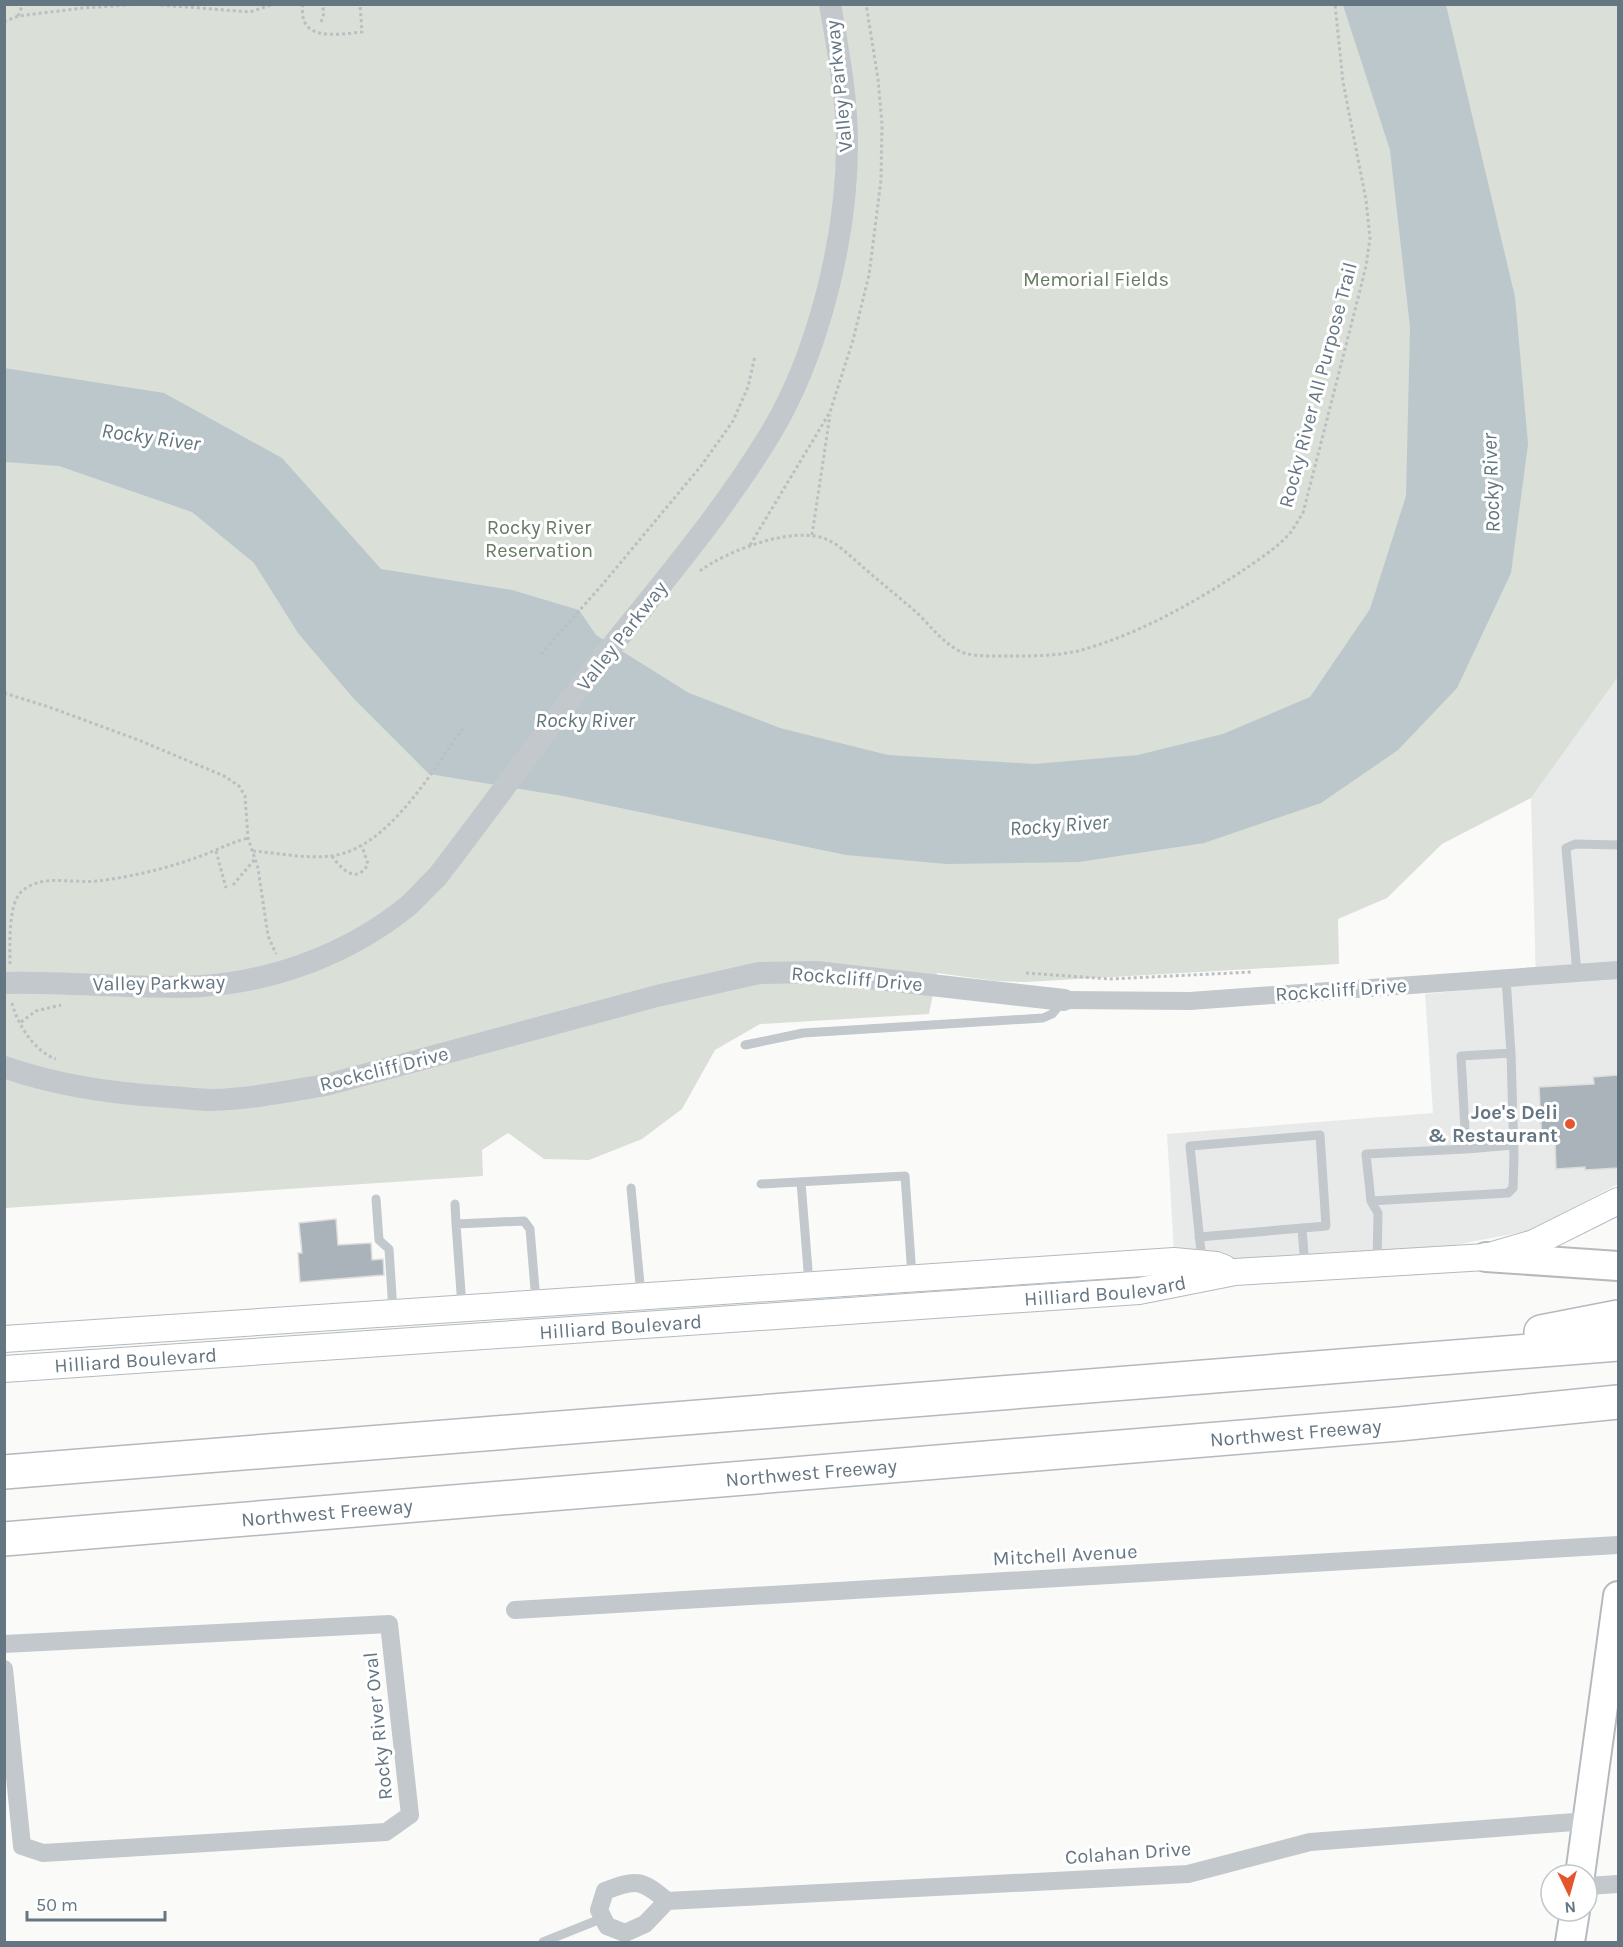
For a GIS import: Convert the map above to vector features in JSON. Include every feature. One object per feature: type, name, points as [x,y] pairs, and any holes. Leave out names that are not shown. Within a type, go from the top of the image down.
[{"type":"highway","points":[[1376,1362],[1618,1317]]},
{"type":"highway","points":[[4,1472],[1618,1344]]},
{"type":"highway","name":"Northwest Freeway","points":[[4,1539],[1495,1415],[1618,1402]]},
{"type":"highway","points":[[1495,1415],[1618,1413]]},
{"type":"main road","name":"Hilliard Boulevard","points":[[4,1369],[1140,1291],[1235,1272],[1486,1257],[1534,1243],[1618,1201]]},
{"type":"main road","points":[[1486,1257],[1618,1266]]},
{"type":"main road","name":"Hilliard Boulevard","points":[[4,1339],[1174,1261],[1215,1265],[1235,1272]]},
{"type":"main road","points":[[1582,1863],[1618,1606]]},
{"type":"main road","points":[[1570,1942],[1573,1923]]},
{"type":"street","name":"Valley Parkway","points":[[7,975],[202,986],[241,981],[283,971],[322,958],[368,935],[409,905],[437,877],[727,498],[770,435],[802,366],[824,305],[845,192],[847,142],[843,84],[830,4]]},
{"type":"street","name":"Rockcliff Drive","points":[[4,1067],[38,1079],[150,1096],[212,1100],[280,1093],[326,1085],[657,996],[759,974],[816,972],[1064,1000],[1190,1001],[1618,970]]},
{"type":"street","name":"Mitchell Avenue","points":[[515,1610],[1618,1545]]},
{"type":"street","name":"Rocky River Oval","points":[[4,1644],[389,1624],[410,1815],[386,1832],[43,1853],[22,1846],[4,1669]]},
{"type":"street","name":"Colahan Drive","points":[[666,1901],[1188,1874],[1310,1842],[1588,1821]]},
{"type":"street","points":[[629,1882],[650,1886],[666,1901],[645,1924],[625,1933],[607,1926],[599,1910],[605,1891],[629,1882]]},
{"type":"street","points":[[1599,1885],[1618,1884]]},
{"type":"lane","points":[[1577,973],[1566,848],[1575,844],[1618,845]]},
{"type":"lane","points":[[1371,1201],[1508,1193],[1513,1188],[1511,1053],[1506,978]]},
{"type":"lane","points":[[745,1045],[802,1033],[1043,1018],[1052,1014],[1064,1000]]},
{"type":"lane","points":[[1466,1149],[1461,1056],[1511,1053]]},
{"type":"lane","points":[[1199,1237],[1326,1226],[1320,1135],[1190,1146],[1199,1237],[1202,1263]]},
{"type":"lane","points":[[1377,1262],[1378,1213],[1371,1201],[1366,1154],[1514,1145]]},
{"type":"lane","points":[[761,1184],[904,1176],[912,1279]]},
{"type":"lane","points":[[801,1182],[809,1286]]},
{"type":"lane","points":[[631,1188],[641,1297]]},
{"type":"lane","points":[[376,1199],[379,1240],[389,1249],[393,1313]]},
{"type":"lane","points":[[455,1204],[462,1309]]},
{"type":"lane","points":[[456,1224],[524,1221],[530,1229],[536,1304]]},
{"type":"lane","points":[[1302,1228],[1305,1267]]},
{"type":"lane","points":[[543,1942],[603,1918]]},
{"type":"path","points":[[18,16],[23,4]]},
{"type":"path","points":[[4,22],[18,16],[140,4]]},
{"type":"path","points":[[148,4],[250,12],[274,4]]},
{"type":"path","points":[[303,4],[302,15],[307,25],[318,33],[327,35],[362,32],[360,4]]},
{"type":"path","points":[[321,22],[324,12],[322,4]]},
{"type":"path","name":"Rocky River All Purpose Trail","points":[[694,576],[726,556],[750,545],[777,538],[812,535],[828,540],[844,551],[916,612],[948,644],[966,654],[1044,655],[1076,651],[1122,636],[1173,612],[1231,578],[1266,554],[1290,532],[1303,513],[1366,266],[1370,238],[1366,200],[1343,82],[1335,4]]},
{"type":"path","points":[[541,654],[701,466],[733,421],[748,387],[755,356]]},
{"type":"path","points":[[812,535],[830,412]]},
{"type":"path","points":[[4,693],[50,707],[141,741],[224,776],[239,786],[245,796],[248,838],[255,859],[268,936],[278,960]]},
{"type":"path","points":[[253,851],[303,856],[332,856],[362,846],[394,820],[417,793],[463,728]]},
{"type":"path","points":[[7,975],[15,901],[21,892],[31,886],[56,880],[93,882],[114,879],[177,864],[248,838]]},
{"type":"path","points":[[332,856],[341,869],[348,873],[358,873],[368,864],[362,846]]},
{"type":"path","points":[[216,851],[226,888]]},
{"type":"path","points":[[233,885],[255,859]]},
{"type":"shaded area","points":[[1618,677],[1618,1184],[1532,1230],[1450,1246],[1232,1265],[1174,1252],[1167,1134],[1433,1113],[1425,994],[1536,983],[1531,798]]},
{"type":"green space","name":"Rocky River Reservation","points":[[4,5],[1618,5],[1618,677],[1531,798],[1442,844],[1387,898],[1338,919],[1339,964],[1026,982],[996,981],[937,973],[929,1014],[760,1024],[715,1050],[682,1109],[642,1139],[589,1160],[544,1159],[508,1133],[482,1150],[483,1176],[5,1208]]},
{"type":"water","name":"Rocky River","points":[[1343,5],[1446,5],[1515,297],[1528,444],[1511,573],[1457,688],[1398,750],[1321,803],[1204,843],[1079,862],[947,864],[846,855],[563,796],[429,774],[354,699],[298,633],[254,563],[192,512],[59,466],[5,462],[4,368],[164,393],[282,458],[381,569],[512,590],[579,610],[596,635],[689,693],[780,728],[888,755],[1035,764],[1138,755],[1223,734],[1310,697],[1370,609],[1406,496],[1410,327],[1390,150]]},
{"type":"building","name":"Joe's Deli & Restaurant","points":[[1618,1075],[1618,1168],[1556,1169],[1555,1141],[1542,1142],[1539,1087],[1594,1084],[1593,1077]]},
{"type":"building","points":[[336,1219],[338,1245],[371,1243],[372,1260],[383,1259],[384,1275],[300,1282],[298,1253],[302,1253],[299,1223]]},
{"type":"place","name":"Joe's Deli & Restaurant","points":[[1570,1124]]},
{"type":"park label","name":"Memorial Fields","points":[[1096,279]]}]
